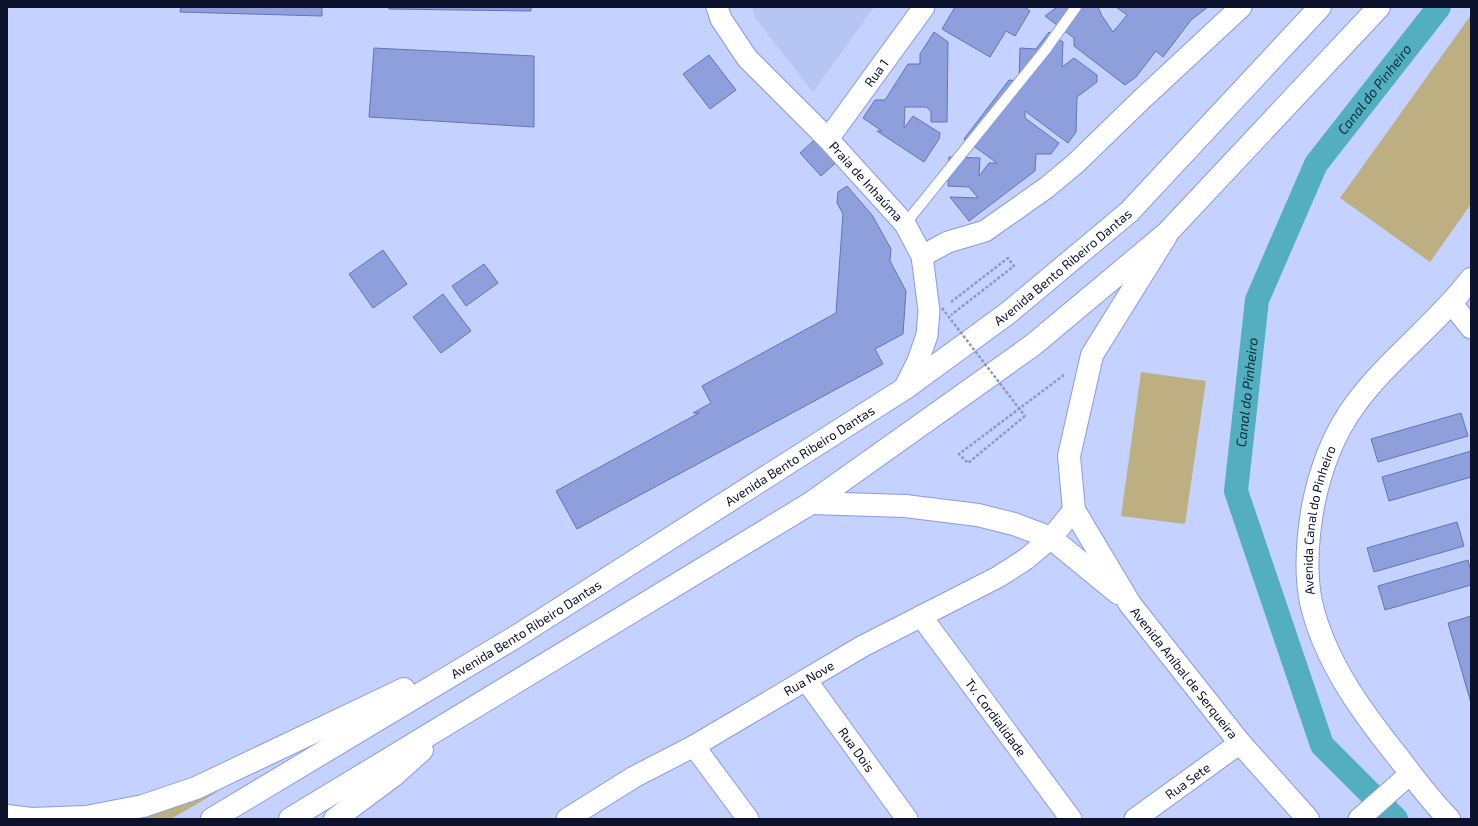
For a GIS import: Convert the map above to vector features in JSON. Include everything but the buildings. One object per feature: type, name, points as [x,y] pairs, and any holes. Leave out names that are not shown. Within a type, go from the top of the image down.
[{"type":"main road","name":"Avenida Bento Ribeiro Dantas","points":[[212,819],[517,636],[904,389],[1008,313],[1129,212],[1320,7]]},
{"type":"main road","points":[[290,819],[811,503],[1033,345],[1167,233],[1379,7]]},
{"type":"main road","name":"Avenida Aníbal de Serqueira","points":[[1167,233],[1092,355],[1069,456],[1074,510],[1129,602],[1240,743],[1308,819]]},
{"type":"main road","name":"Avenida Canal do Pinheiro","points":[[1449,819],[1410,774],[1367,718],[1342,678],[1322,638],[1311,601],[1308,562],[1310,524],[1318,479],[1336,436],[1353,407],[1376,377],[1452,304],[1471,279]]},
{"type":"main road","name":"Avenida Aníbal de Serqueira","points":[[811,503],[905,506],[978,514],[1014,524],[1051,538],[1129,602]]},
{"type":"main road","points":[[7,816],[31,819],[86,817],[143,806],[196,788],[517,636]]},
{"type":"main road","points":[[335,819],[393,776],[466,712]]},
{"type":"street","name":"Praia de Inhaúma","points":[[717,7],[721,19],[747,58],[828,139],[905,224],[922,256],[929,310],[926,335],[918,361],[904,389]]},
{"type":"street","name":"Rua 1","points":[[828,139],[924,7]]},
{"type":"street","points":[[922,256],[948,242],[985,231],[1046,188],[1075,164],[1236,9]]},
{"type":"street","points":[[1452,304],[1471,328]]},
{"type":"street","name":"Rua Nove","points":[[578,816],[634,777],[694,746],[863,646],[998,577],[1026,559],[1051,538],[1074,510]]},
{"type":"street","name":"Tv. Cordialidade","points":[[921,616],[1071,819]]},
{"type":"street","name":"Rua Dois","points":[[806,680],[907,819]]},
{"type":"street","name":"Rua Sete","points":[[1135,819],[1240,743]]},
{"type":"street","points":[[694,746],[748,819]]},
{"type":"street","points":[[1359,819],[1410,774]]},
{"type":"lane","points":[[905,224],[1046,49],[1076,7]]},
{"type":"path","points":[[926,335],[1014,266],[1008,258],[942,308],[1026,416],[968,463],[959,454],[1092,355]]},
{"type":"shaded area","points":[[752,7],[874,7],[813,92],[755,18]]},
{"type":"shaded area","points":[[1471,15],[1471,204],[1430,262],[1340,198]]},
{"type":"shaded area","points":[[1141,372],[1206,381],[1185,524],[1121,516]]},
{"type":"shaded area","points":[[219,791],[171,819],[136,819],[145,817]]},
{"type":"waterway","name":"Canal do Pinheiro","points":[[1374,797],[1322,745],[1236,491],[1257,300],[1316,164],[1439,7]]},
{"type":"waterway","name":"Canal do Pinheiro","points":[[1381,804],[1396,819]]}]
